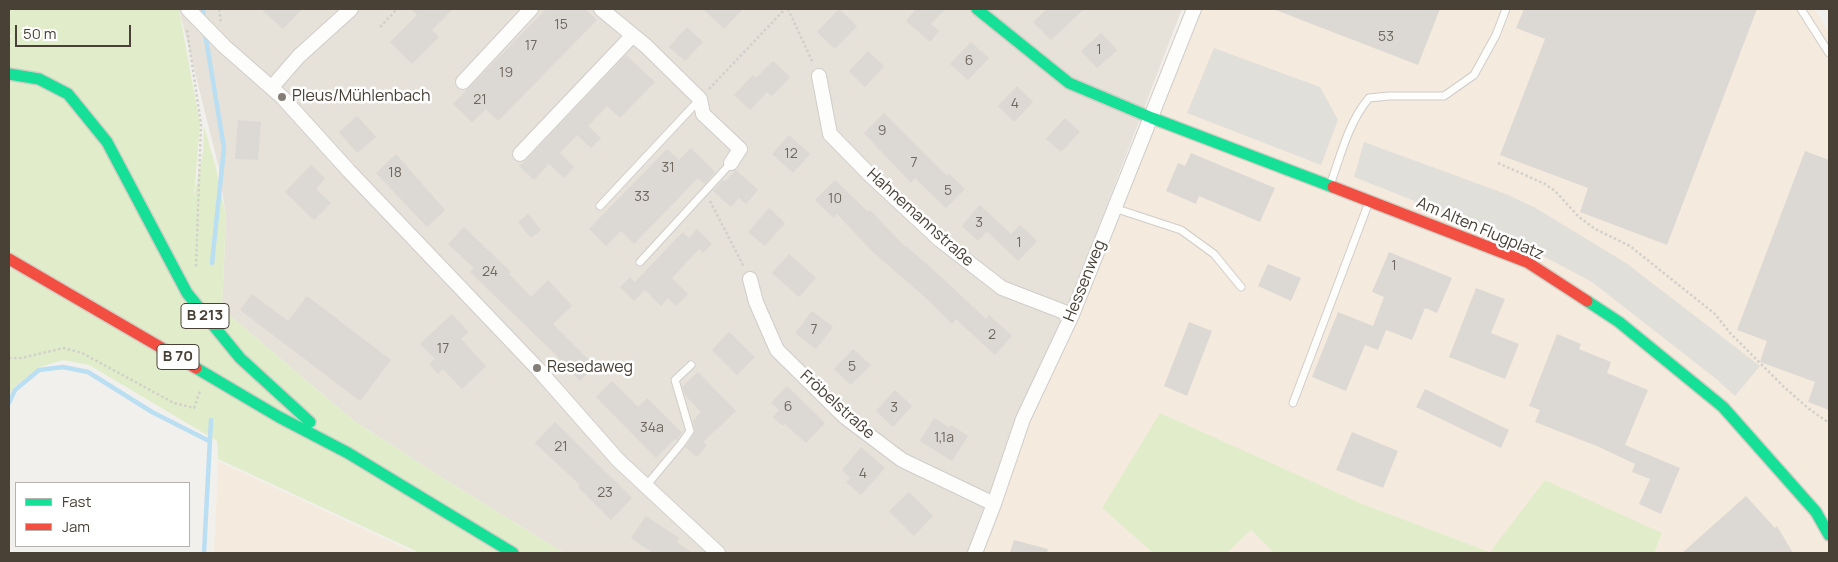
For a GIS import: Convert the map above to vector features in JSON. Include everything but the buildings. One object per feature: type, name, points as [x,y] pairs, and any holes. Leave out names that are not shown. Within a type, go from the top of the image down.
[{"type":"main road","name":"Am Alten Flugplatz","points":[[977,9],[1069,83],[1152,118],[1370,200],[1527,262],[1619,322],[1723,407],[1816,512],[1829,535]]},
{"type":"main road","name":"B 213","points":[[9,74],[39,79],[68,94],[107,142],[187,293],[240,358],[291,406],[348,453]]},
{"type":"main road","name":"B 70","points":[[9,260],[132,329],[279,417],[348,453],[513,553]]},
{"type":"street","points":[[272,87],[299,56],[351,9]]},
{"type":"street","points":[[463,82],[531,9]]},
{"type":"street","points":[[601,9],[633,35],[700,99],[703,114],[740,150],[731,163]]},
{"type":"street","name":"Hessenweg","points":[[976,553],[1023,419],[1072,315],[1194,9]]},
{"type":"street","points":[[191,12],[221,43],[272,87],[531,362],[618,460],[718,553]]},
{"type":"street","points":[[520,154],[633,35]]},
{"type":"street","name":"Hahnemannstraße","points":[[819,76],[830,134],[869,174],[940,240],[1002,288],[1072,315]]},
{"type":"street","name":"Fröbelstraße","points":[[750,280],[756,302],[777,350],[846,417],[902,460],[994,504]]},
{"type":"lane","points":[[1330,185],[1350,130],[1359,110],[1368,98],[1444,96],[1474,76],[1496,35],[1506,9]]},
{"type":"lane","points":[[1801,9],[1829,53]]},
{"type":"lane","points":[[600,206],[700,99]]},
{"type":"lane","points":[[640,262],[731,163]]},
{"type":"lane","points":[[1294,403],[1370,200]]},
{"type":"lane","points":[[1114,208],[1181,230],[1214,254],[1241,287]]},
{"type":"lane","points":[[646,486],[690,431],[676,380],[691,365]]},
{"type":"path","points":[[380,27],[397,9]]},
{"type":"path","points":[[700,99],[786,9],[819,76]]},
{"type":"path","points":[[187,28],[201,124],[196,267]]},
{"type":"path","points":[[1498,163],[1545,184],[1595,229],[1630,246],[1715,314],[1730,333],[1784,387],[1829,423]]},
{"type":"path","points":[[705,192],[750,280]]},
{"type":"path","points":[[9,358],[21,358],[64,348],[82,353],[174,403],[194,408],[201,388]]},
{"type":"shaded area","points":[[179,9],[1182,9],[1097,231],[969,553],[564,553],[354,421],[222,309],[226,217],[219,168]]},
{"type":"shaded area","points":[[1185,9],[1814,9],[1829,31],[1829,553],[1654,553],[1662,533],[1490,552],[1360,503],[1102,508],[1153,553],[970,553],[1099,232],[1143,113]]},
{"type":"shaded area","points":[[1214,48],[1320,87],[1338,120],[1321,165],[1187,113]]},
{"type":"shaded area","points":[[1364,142],[1506,194],[1534,207],[1626,263],[1760,366],[1735,396],[1715,378],[1592,282],[1513,240],[1354,177]]},
{"type":"shaded area","points":[[218,461],[415,553],[214,553]]},
{"type":"shaded area","points":[[1251,530],[1274,553],[1227,553]]},
{"type":"green space","points":[[9,9],[179,9],[200,124],[194,197],[203,151],[204,126],[216,168],[226,217],[222,309],[354,421],[564,553],[420,553],[218,459],[217,441],[89,365],[63,360],[40,367],[13,388],[9,396],[9,39],[13,35],[9,35]]},
{"type":"green space","points":[[1160,413],[1360,503],[1490,552],[1545,480],[1662,533],[1654,553],[1274,553],[1251,530],[1227,553],[1153,553],[1102,508]]},
{"type":"waterway","points":[[203,9],[204,20]]},
{"type":"waterway","points":[[205,33],[224,148],[212,263]]},
{"type":"waterway","points":[[9,403],[15,390],[39,370],[63,367],[88,372],[152,412],[209,441]]},
{"type":"waterway","points":[[204,553],[211,420]]},
{"type":"traffic: fast","points":[[977,9],[1069,83],[1152,118],[1333,187]]},
{"type":"traffic: fast","points":[[9,74],[39,79],[68,94],[107,142],[187,293],[240,358],[310,422]]},
{"type":"traffic: fast","points":[[1587,301],[1619,322],[1723,407],[1816,512],[1829,535]]},
{"type":"traffic: fast","points":[[196,368],[279,417],[348,453],[513,553]]},
{"type":"traffic: jam","points":[[1333,187],[1527,262],[1587,301]]},
{"type":"traffic: jam","points":[[9,259],[196,368]]},
{"type":"place","name":"Pleus/Mühlenbach","points":[[282,97]]},
{"type":"place","name":"Resedaweg","points":[[537,368]]}]
